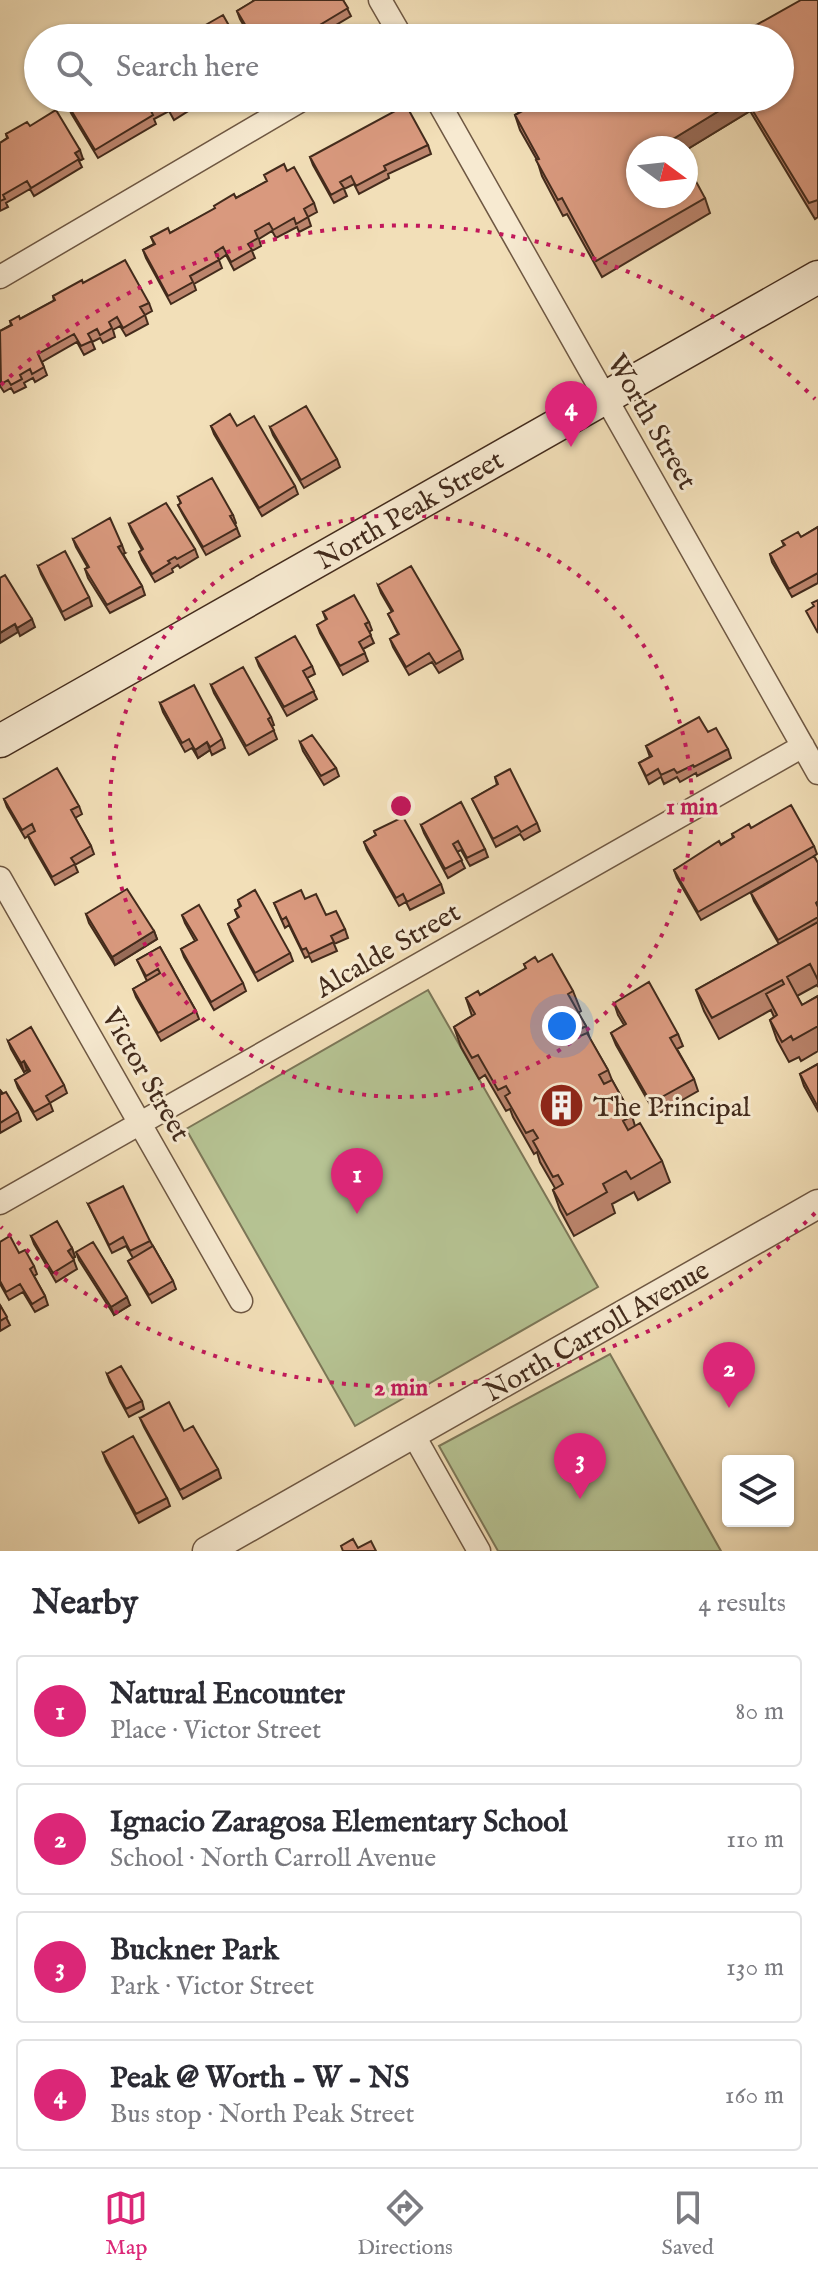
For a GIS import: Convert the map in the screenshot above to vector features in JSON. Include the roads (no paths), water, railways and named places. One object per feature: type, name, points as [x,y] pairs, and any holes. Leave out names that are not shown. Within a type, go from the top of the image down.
[{"type":"main road","name":"North Peak Street","points":[[0,741],[818,277]]},
{"type":"street","points":[[380,0],[394,24]]},
{"type":"street","points":[[0,277],[281,112]]},
{"type":"street","name":"Worth Street","points":[[444,112],[818,773]]},
{"type":"street","name":"Alcalde Street","points":[[0,1203],[803,746]]},
{"type":"street","name":"Victor Street","points":[[0,878],[241,1301]]},
{"type":"street","name":"North Carroll Avenue","points":[[207,1551],[818,1204]]},
{"type":"street","points":[[413,1434],[479,1551]]},
{"type":"place","name":"Peak @ Worth - W - NS","points":[[571,447]]},
{"type":"place","name":"The Principal","points":[[562,1106]]},
{"type":"place","name":"Natural Encounter","points":[[357,1214]]},
{"type":"place","name":"Ignacio Zaragosa Elementary School","points":[[729,1408]]},
{"type":"place","name":"Buckner Park","points":[[580,1499]]}]
